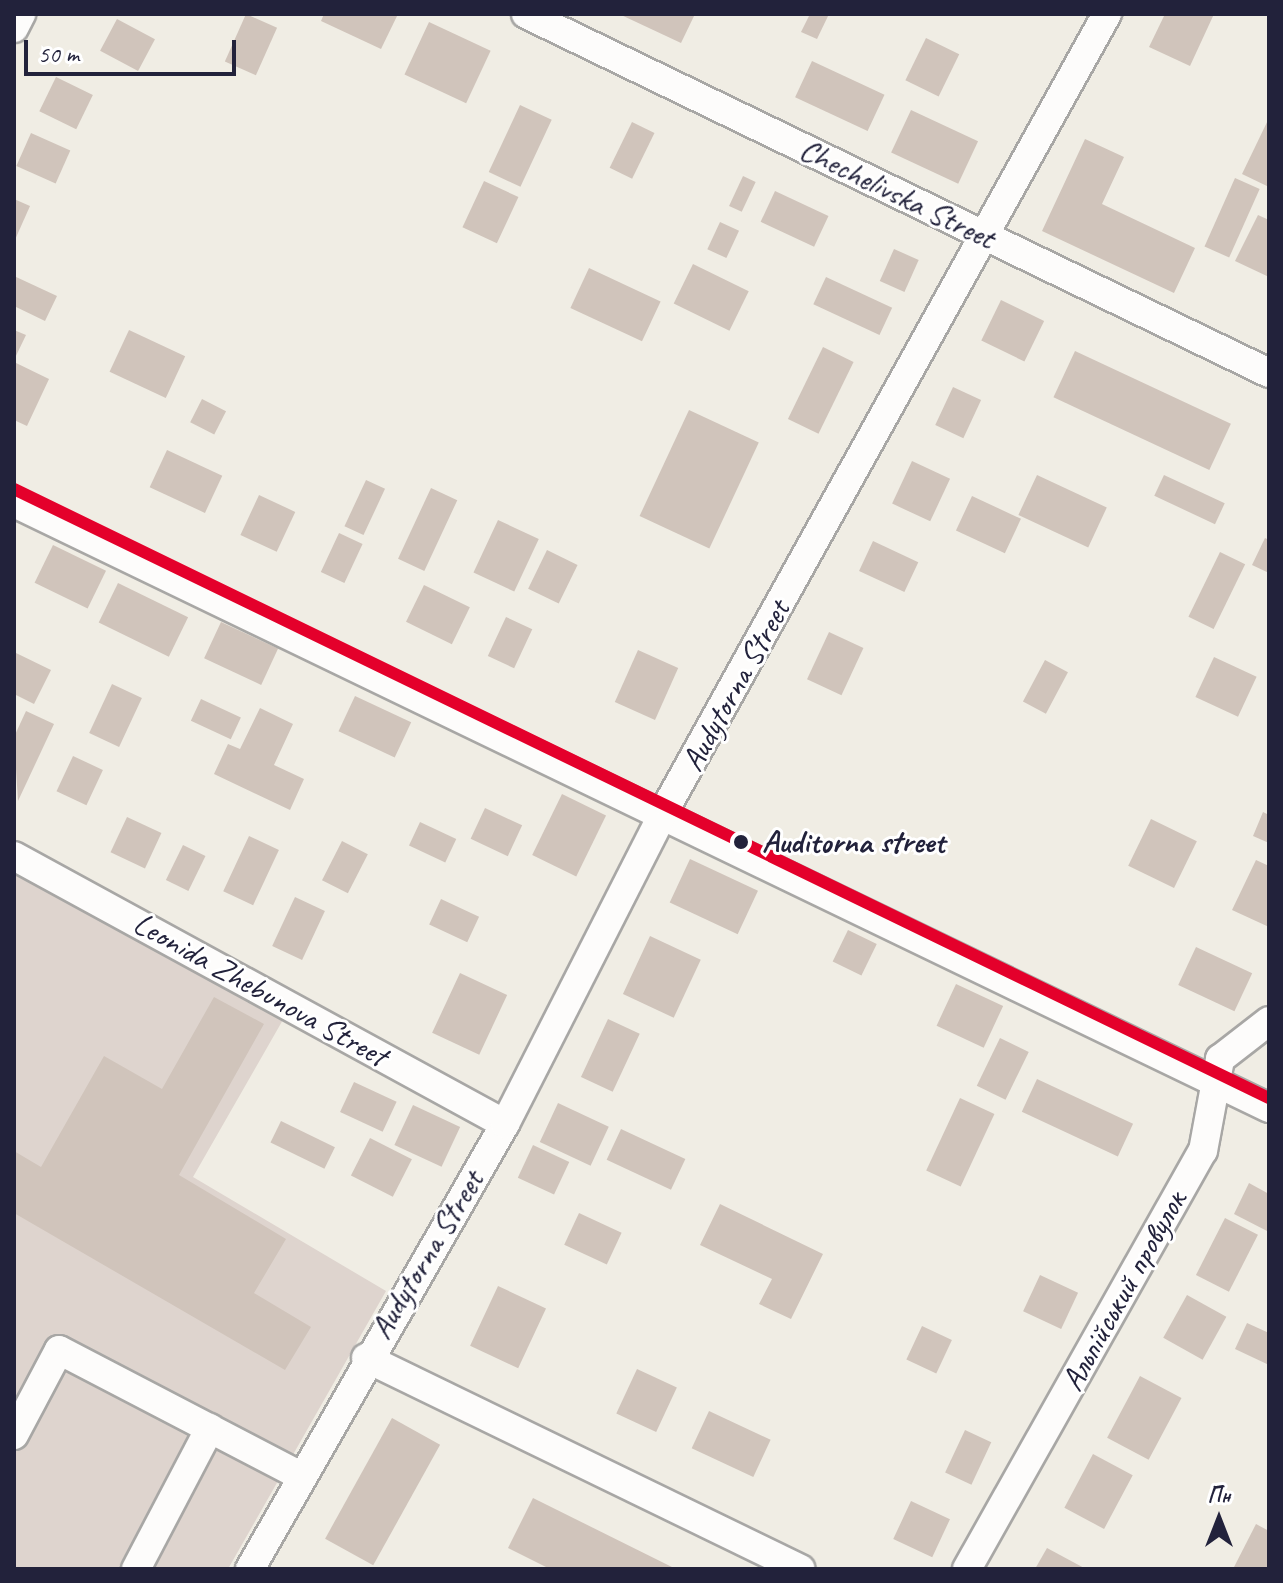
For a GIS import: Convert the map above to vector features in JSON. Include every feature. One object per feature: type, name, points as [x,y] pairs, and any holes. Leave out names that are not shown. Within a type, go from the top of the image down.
[{"type":"street","points":[[14,28],[21,14]]},
{"type":"street","name":"Chechelivska Street","points":[[526,14],[1269,373]]},
{"type":"street","name":"Audytorna Street","points":[[250,1569],[366,1358],[505,1124],[660,819],[988,239],[1107,14]]},
{"type":"street","points":[[14,503],[660,819],[1269,1108]]},
{"type":"street","name":"Leonida Zhebunova Street","points":[[14,856],[505,1124]]},
{"type":"street","points":[[1212,1080],[1220,1059],[1269,1021]]},
{"type":"street","name":"Альпійський провулок","points":[[967,1569],[1203,1151],[1212,1128],[1212,1080]]},
{"type":"street","points":[[14,1435],[59,1350],[301,1476]]},
{"type":"street","points":[[366,1358],[800,1569]]},
{"type":"street","points":[[136,1569],[210,1428]]},
{"type":"shaded area","points":[[14,872],[284,1018],[193,1177],[386,1291],[228,1569],[14,1569]]},
{"type":"building","points":[[246,14],[277,28],[256,75],[225,62]]},
{"type":"building","points":[[324,14],[398,14],[381,49],[321,21]]},
{"type":"building","points":[[619,14],[695,14],[681,43]]},
{"type":"building","points":[[810,14],[829,14],[817,39],[801,32]]},
{"type":"building","points":[[1165,14],[1214,14],[1190,66],[1149,47]]},
{"type":"building","points":[[117,19],[155,39],[138,71],[100,51]]},
{"type":"building","points":[[429,22],[491,51],[466,103],[404,75]]},
{"type":"building","points":[[926,38],[959,54],[939,96],[905,80]]},
{"type":"building","points":[[812,61],[885,95],[868,131],[795,97]]},
{"type":"building","points":[[56,77],[93,95],[76,129],[39,111]]},
{"type":"building","points":[[520,105],[552,120],[520,187],[489,172]]},
{"type":"building","points":[[911,110],[978,141],[958,184],[891,153]]},
{"type":"building","points":[[1269,118],[1269,187],[1242,174]]},
{"type":"building","points":[[632,122],[654,133],[632,179],[610,168]]},
{"type":"building","points":[[31,133],[70,150],[56,183],[16,166]]},
{"type":"building","points":[[1085,139],[1124,157],[1102,204],[1195,248],[1174,293],[1042,231]]},
{"type":"building","points":[[743,176],[756,182],[742,212],[729,206]]},
{"type":"building","points":[[1235,178],[1260,189],[1229,257],[1204,247]]},
{"type":"building","points":[[484,181],[518,197],[497,243],[462,227]]},
{"type":"building","points":[[775,191],[828,216],[814,247],[761,222]]},
{"type":"building","points":[[14,199],[30,206],[14,242]]},
{"type":"building","points":[[1258,215],[1269,220],[1269,277],[1235,261]]},
{"type":"building","points":[[720,222],[739,231],[726,258],[707,249]]},
{"type":"building","points":[[894,249],[919,260],[904,292],[880,281]]},
{"type":"building","points":[[693,264],[749,291],[729,331],[674,304]]},
{"type":"building","points":[[589,268],[661,301],[642,341],[570,308]]},
{"type":"building","points":[[14,276],[57,296],[45,321],[14,306]]},
{"type":"building","points":[[826,277],[892,308],[879,335],[813,304]]},
{"type":"building","points":[[1001,300],[1044,321],[1024,361],[981,340]]},
{"type":"building","points":[[14,330],[26,335],[14,360]]},
{"type":"building","points":[[129,330],[185,356],[166,398],[110,372]]},
{"type":"building","points":[[823,347],[854,362],[818,434],[788,419]]},
{"type":"building","points":[[1075,351],[1231,424],[1209,470],[1053,397]]},
{"type":"building","points":[[14,362],[49,379],[27,426],[14,420]]},
{"type":"building","points":[[953,387],[981,400],[963,438],[935,425]]},
{"type":"building","points":[[202,399],[226,411],[214,434],[190,422]]},
{"type":"building","points":[[689,410],[759,443],[709,549],[640,516]]},
{"type":"building","points":[[167,450],[222,476],[205,513],[150,487]]},
{"type":"building","points":[[912,461],[950,479],[930,521],[892,504]]},
{"type":"building","points":[[1037,475],[1107,508],[1088,547],[1018,515]]},
{"type":"building","points":[[1164,475],[1225,503],[1215,524],[1154,496]]},
{"type":"building","points":[[366,480],[385,489],[363,535],[344,526]]},
{"type":"building","points":[[431,488],[457,500],[424,571],[398,559]]},
{"type":"building","points":[[259,495],[295,512],[277,552],[240,535]]},
{"type":"building","points":[[972,496],[1021,519],[1005,553],[956,530]]},
{"type":"building","points":[[498,520],[539,539],[514,592],[473,573]]},
{"type":"building","points":[[339,533],[363,544],[344,583],[321,572]]},
{"type":"building","points":[[1265,538],[1269,540],[1269,573],[1252,565]]},
{"type":"building","points":[[873,541],[918,562],[904,592],[859,571]]},
{"type":"building","points":[[53,545],[106,571],[88,609],[35,583]]},
{"type":"building","points":[[547,550],[578,565],[559,604],[528,589]]},
{"type":"building","points":[[1220,552],[1245,564],[1214,629],[1188,617]]},
{"type":"building","points":[[118,583],[188,617],[169,657],[99,623]]},
{"type":"building","points":[[424,585],[470,607],[452,644],[406,622]]},
{"type":"building","points":[[506,617],[532,629],[514,668],[488,656]]},
{"type":"building","points":[[221,622],[278,649],[261,685],[204,658]]},
{"type":"building","points":[[829,632],[863,648],[841,695],[807,679]]},
{"type":"building","points":[[638,650],[678,668],[655,720],[615,702]]},
{"type":"building","points":[[16,653],[51,670],[34,704],[14,694]]},
{"type":"building","points":[[1214,657],[1257,677],[1238,717],[1195,697]]},
{"type":"building","points":[[1045,660],[1068,672],[1046,714],[1023,701]]},
{"type":"building","points":[[112,684],[142,698],[119,747],[89,733]]},
{"type":"building","points":[[355,696],[411,722],[395,758],[339,731]]},
{"type":"building","points":[[201,699],[241,718],[231,739],[191,721]]},
{"type":"building","points":[[260,708],[293,724],[274,765],[304,779],[290,810],[214,774],[228,744],[240,749]]},
{"type":"building","points":[[26,711],[54,724],[18,801],[14,737]]},
{"type":"building","points":[[73,756],[103,770],[86,805],[57,791]]},
{"type":"building","points":[[562,794],[606,815],[576,877],[532,855]]},
{"type":"building","points":[[485,808],[522,825],[508,856],[471,839]]},
{"type":"building","points":[[1263,812],[1269,815],[1269,843],[1253,836]]},
{"type":"building","points":[[127,817],[161,833],[145,868],[111,852]]},
{"type":"building","points":[[1151,819],[1197,841],[1174,888],[1128,866]]},
{"type":"building","points":[[420,822],[456,839],[445,862],[409,846]]},
{"type":"building","points":[[249,836],[279,850],[253,905],[223,891]]},
{"type":"building","points":[[342,841],[368,854],[348,893],[322,880]]},
{"type":"building","points":[[183,845],[205,856],[188,891],[166,880]]},
{"type":"building","points":[[690,859],[758,891],[738,934],[670,903]]},
{"type":"building","points":[[1256,860],[1269,866],[1269,927],[1232,910]]},
{"type":"building","points":[[295,897],[325,911],[302,960],[272,946]]},
{"type":"building","points":[[441,899],[479,917],[467,942],[429,924]]},
{"type":"building","points":[[848,930],[877,944],[861,975],[833,961]]},
{"type":"building","points":[[650,936],[701,960],[674,1018],[623,994]]},
{"type":"building","points":[[1196,947],[1252,973],[1234,1011],[1178,985]]},
{"type":"building","points":[[460,973],[507,995],[479,1055],[432,1033]]},
{"type":"building","points":[[956,984],[1003,1006],[984,1048],[937,1026]]},
{"type":"building","points":[[214,997],[264,1024],[179,1175],[286,1239],[254,1293],[311,1327],[285,1370],[14,1213],[14,1151],[41,1167],[104,1056],[162,1089]]},
{"type":"building","points":[[608,1019],[640,1034],[613,1092],[581,1077]]},
{"type":"building","points":[[1000,1038],[1029,1052],[1006,1100],[977,1086]]},
{"type":"building","points":[[1037,1079],[1133,1124],[1118,1156],[1022,1112]]},
{"type":"building","points":[[354,1082],[397,1102],[383,1132],[340,1112]]},
{"type":"building","points":[[960,1098],[994,1114],[961,1187],[926,1171]]},
{"type":"building","points":[[558,1103],[609,1127],[591,1166],[540,1142]]},
{"type":"building","points":[[413,1105],[460,1127],[442,1167],[394,1145]]},
{"type":"building","points":[[281,1121],[335,1147],[324,1169],[270,1143]]},
{"type":"building","points":[[621,1129],[685,1159],[671,1190],[607,1160]]},
{"type":"building","points":[[370,1138],[412,1159],[393,1197],[351,1175]]},
{"type":"building","points":[[533,1145],[569,1162],[554,1195],[518,1178]]},
{"type":"building","points":[[1249,1183],[1269,1194],[1269,1232],[1234,1214]]},
{"type":"building","points":[[720,1204],[823,1254],[791,1319],[759,1304],[772,1279],[700,1245]]},
{"type":"building","points":[[579,1213],[622,1233],[607,1265],[564,1245]]},
{"type":"building","points":[[1225,1218],[1258,1235],[1229,1292],[1196,1275]]},
{"type":"building","points":[[1040,1275],[1078,1293],[1061,1329],[1023,1311]]},
{"type":"building","points":[[498,1286],[546,1308],[518,1368],[470,1346]]},
{"type":"building","points":[[1187,1295],[1226,1317],[1203,1360],[1163,1338]]},
{"type":"building","points":[[1247,1323],[1269,1333],[1269,1365],[1235,1349]]},
{"type":"building","points":[[922,1326],[952,1340],[936,1373],[906,1360]]},
{"type":"building","points":[[637,1369],[677,1388],[656,1432],[616,1413]]},
{"type":"building","points":[[1140,1376],[1181,1398],[1149,1460],[1107,1438]]},
{"type":"building","points":[[709,1411],[771,1440],[753,1477],[692,1448]]},
{"type":"building","points":[[392,1418],[440,1445],[373,1565],[325,1539]]},
{"type":"building","points":[[965,1430],[991,1442],[971,1485],[945,1473]]},
{"type":"building","points":[[1093,1454],[1133,1475],[1104,1529],[1064,1508]]},
{"type":"building","points":[[533,1498],[676,1569],[550,1569],[508,1548]]},
{"type":"building","points":[[911,1501],[950,1519],[932,1557],[893,1539]]},
{"type":"building","points":[[1256,1524],[1269,1531],[1269,1569],[1233,1569]]},
{"type":"building","points":[[1047,1548],[1086,1569],[1035,1569]]},
{"type":"transit line","points":[[14,489],[1269,1098]]},
{"type":"place","name":"Auditorna street","points":[[741,842]]}]
